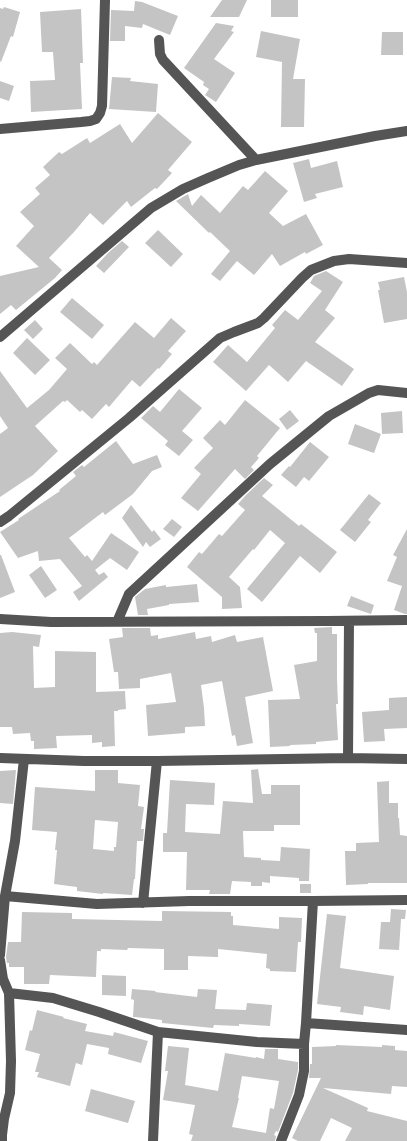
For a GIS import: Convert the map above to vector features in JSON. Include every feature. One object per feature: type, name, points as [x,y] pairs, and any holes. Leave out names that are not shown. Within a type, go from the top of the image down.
[{"type":"street","points":[[0,129],[90,121],[96,118],[100,113],[102,106],[105,0]]},
{"type":"street","points":[[159,40],[160,54],[163,60],[256,160]]},
{"type":"street","points":[[0,337],[151,208],[183,189],[239,165],[256,160],[407,131]]},
{"type":"street","points":[[0,522],[129,418],[220,338],[258,323],[311,270],[334,261],[349,260],[407,263]]},
{"type":"street","points":[[117,622],[129,594],[270,464],[329,416],[369,393],[378,390],[407,393]]},
{"type":"street","points":[[0,619],[51,622],[407,620]]},
{"type":"street","points":[[348,758],[349,621]]},
{"type":"street","points":[[0,758],[84,761],[348,758],[407,759]]},
{"type":"street","points":[[0,955],[5,896],[15,841],[24,759]]},
{"type":"street","points":[[143,902],[157,761]]},
{"type":"street","points":[[5,896],[97,904],[190,901],[313,902],[407,900]]},
{"type":"street","points":[[281,1141],[299,1095],[304,1071],[304,1044],[313,902]]},
{"type":"street","points":[[0,960],[3,978],[9,993],[10,1061],[10,1093],[4,1119],[2,1141]]},
{"type":"street","points":[[9,993],[53,998],[158,1032],[257,1042],[304,1044]]},
{"type":"street","points":[[306,1023],[407,1030]]},
{"type":"street","points":[[153,1141],[158,1032]]},
{"type":"building","points":[[222,0],[247,0],[239,17],[210,17]]},
{"type":"building","points":[[271,0],[298,0],[298,17],[271,17]]},
{"type":"building","points":[[135,1],[142,2],[178,16],[170,35],[143,24],[142,28],[125,26],[125,41],[110,41],[111,10],[134,11]]},
{"type":"building","points":[[4,7],[20,12],[13,37],[11,36],[1,62],[0,8],[3,9]]},
{"type":"building","points":[[81,9],[83,63],[80,63],[82,109],[31,112],[30,81],[55,80],[53,52],[42,52],[40,12]]},
{"type":"building","points":[[216,23],[234,26],[231,31],[234,32],[214,59],[235,73],[216,102],[205,95],[209,89],[203,85],[204,82],[184,68]]},
{"type":"building","points":[[261,31],[300,39],[293,79],[305,79],[304,127],[281,127],[282,62],[256,57]]},
{"type":"building","points":[[382,32],[403,32],[403,55],[381,55]]},
{"type":"building","points":[[112,77],[131,78],[130,81],[158,84],[156,112],[109,109]]},
{"type":"building","points":[[0,81],[14,86],[9,101],[0,98]]},
{"type":"building","points":[[158,113],[192,142],[168,170],[172,173],[157,189],[155,188],[131,207],[127,201],[103,225],[90,213],[49,258],[62,270],[55,278],[16,310],[11,305],[0,314],[0,276],[39,267],[16,246],[34,226],[20,212],[40,194],[35,188],[50,175],[43,167],[59,152],[62,154],[87,138],[90,143],[120,124],[132,143]]},
{"type":"building","points":[[309,159],[311,168],[337,161],[343,187],[315,194],[317,198],[304,202],[293,163]]},
{"type":"building","points":[[265,171],[288,191],[269,213],[283,226],[306,214],[323,245],[306,254],[305,252],[280,266],[272,254],[254,275],[237,261],[220,281],[211,274],[230,251],[176,201],[188,194],[192,206],[201,195],[220,213],[243,186],[248,190]]},
{"type":"building","points":[[158,230],[183,254],[171,267],[145,243]]},
{"type":"building","points":[[122,241],[129,247],[104,273],[96,266]]},
{"type":"building","points":[[326,271],[343,282],[325,310],[335,318],[315,342],[354,369],[342,386],[306,361],[288,382],[269,365],[246,391],[213,362],[228,345],[247,362],[275,328],[272,325],[285,310],[298,320],[322,291],[310,283],[314,276]]},
{"type":"building","points":[[404,277],[407,292],[407,319],[384,323],[378,282]]},
{"type":"building","points":[[72,298],[104,325],[92,339],[60,312]]},
{"type":"building","points":[[171,318],[186,331],[168,351],[172,354],[159,369],[158,368],[140,387],[132,380],[109,407],[106,404],[92,419],[82,410],[80,412],[67,400],[65,402],[63,401],[35,426],[58,451],[33,475],[0,497],[0,434],[8,428],[0,416],[0,371],[27,408],[49,390],[67,369],[55,358],[70,343],[92,364],[94,362],[97,365],[135,322],[154,338]]},
{"type":"building","points":[[35,320],[43,329],[33,339],[24,330]]},
{"type":"building","points":[[27,338],[50,360],[35,375],[13,353]]},
{"type":"building","points":[[179,389],[202,408],[182,431],[193,440],[179,456],[165,445],[168,441],[141,418],[153,406],[160,412]]},
{"type":"building","points":[[245,400],[280,428],[257,456],[259,458],[251,467],[254,470],[245,479],[235,469],[198,511],[181,498],[201,474],[194,468],[213,448],[203,438],[220,420],[225,425]]},
{"type":"building","points":[[290,410],[299,421],[287,430],[279,419]]},
{"type":"building","points":[[402,411],[403,433],[382,434],[381,413]]},
{"type":"building","points":[[355,424],[381,434],[374,453],[348,444]]},
{"type":"building","points":[[116,441],[133,464],[157,455],[162,467],[152,471],[133,494],[105,515],[103,512],[69,538],[85,557],[87,555],[92,561],[111,533],[139,552],[127,570],[110,558],[95,570],[99,575],[104,572],[108,577],[79,601],[73,592],[82,586],[60,559],[39,561],[38,551],[18,558],[0,532],[60,491],[59,490],[76,476],[73,472],[82,465],[84,467]]},
{"type":"building","points":[[310,442],[329,457],[309,481],[304,477],[296,487],[281,475],[289,466],[290,467]]},
{"type":"building","points":[[264,478],[273,485],[262,496],[299,526],[301,524],[337,552],[320,573],[300,556],[262,602],[247,589],[285,543],[270,530],[229,577],[240,587],[242,608],[222,609],[222,597],[187,567],[199,552],[202,554],[219,534],[222,536],[245,510],[238,504]]},
{"type":"building","points":[[369,494],[381,503],[368,520],[371,522],[355,542],[340,530]]},
{"type":"building","points":[[131,505],[152,532],[154,530],[161,539],[150,547],[146,542],[143,547],[122,518]]},
{"type":"building","points":[[172,519],[182,527],[174,537],[163,529]]},
{"type":"building","points":[[407,529],[407,614],[405,614],[394,610],[402,586],[387,581],[397,557],[393,555]]},
{"type":"building","points":[[0,555],[15,592],[0,598]]},
{"type":"building","points":[[41,566],[57,590],[45,598],[29,575]]},
{"type":"building","points":[[197,584],[199,602],[169,604],[147,609],[148,615],[138,615],[135,597],[145,589],[166,585],[166,587]]},
{"type":"building","points":[[351,596],[374,605],[371,614],[347,606]]},
{"type":"building","points":[[332,627],[332,634],[337,634],[338,704],[336,704],[338,740],[316,742],[316,744],[270,747],[268,700],[300,699],[294,665],[317,661],[317,633],[315,633],[314,628]]},
{"type":"building","points":[[122,628],[150,628],[151,636],[158,635],[158,639],[195,632],[196,639],[211,636],[212,642],[235,635],[237,642],[263,637],[273,691],[245,697],[253,743],[237,746],[235,735],[232,736],[222,681],[201,685],[205,726],[185,727],[185,733],[148,736],[146,705],[176,702],[171,673],[140,679],[140,688],[119,689],[118,672],[114,672],[109,639],[123,637]]},
{"type":"building","points":[[12,632],[41,635],[39,647],[33,646],[34,688],[55,687],[55,651],[96,652],[96,692],[125,691],[126,709],[114,711],[115,746],[102,747],[102,742],[92,743],[92,735],[56,736],[57,748],[34,749],[34,741],[31,741],[30,733],[13,734],[12,727],[0,727],[0,633]]},
{"type":"building","points":[[407,697],[407,728],[384,729],[385,741],[364,742],[362,712],[389,710],[389,698]]},
{"type":"building","points":[[258,769],[262,794],[271,794],[271,785],[300,785],[300,825],[274,825],[274,831],[243,831],[244,857],[280,861],[281,847],[310,849],[309,881],[299,881],[299,878],[270,876],[270,883],[262,882],[262,886],[251,886],[251,882],[232,881],[230,894],[209,894],[210,890],[186,890],[187,852],[163,852],[163,833],[167,833],[170,780],[215,783],[214,805],[186,804],[185,832],[220,834],[223,801],[253,803],[251,770]]},
{"type":"building","points":[[16,770],[13,804],[0,803],[0,771]]},
{"type":"building","points":[[95,770],[118,770],[118,783],[140,785],[138,806],[144,807],[141,829],[144,829],[143,841],[137,841],[135,879],[132,895],[77,891],[77,887],[54,884],[57,832],[32,830],[35,787],[95,791]],"holes":[[[95,820],[118,822],[116,847],[114,847],[114,851],[93,849]]]},
{"type":"building","points":[[389,781],[389,803],[398,803],[400,835],[407,836],[407,883],[368,883],[346,885],[345,851],[356,851],[356,843],[379,842],[377,782]]},
{"type":"building","points":[[300,884],[311,884],[311,893],[300,893]]},
{"type":"building","points":[[391,909],[406,910],[405,919],[401,919],[399,950],[379,949],[381,922],[390,922]]},
{"type":"building","points":[[162,911],[231,912],[231,916],[233,916],[233,925],[279,929],[279,917],[302,918],[301,942],[298,942],[296,972],[270,971],[270,969],[266,968],[267,954],[218,949],[218,957],[188,956],[188,970],[164,970],[164,949],[101,949],[101,951],[97,951],[96,977],[50,975],[49,984],[24,984],[24,967],[9,967],[9,963],[7,963],[6,957],[8,942],[21,942],[22,912],[72,913],[72,919],[162,921]]},
{"type":"building","points":[[327,914],[346,916],[340,968],[394,976],[390,1010],[364,1006],[363,1015],[340,1012],[341,1007],[317,1004]]},
{"type":"building","points":[[102,975],[126,976],[126,996],[102,995]]},
{"type":"building","points":[[132,989],[197,997],[198,989],[217,990],[215,1009],[246,1010],[247,1003],[272,1005],[270,1026],[239,1024],[239,1026],[214,1025],[213,1028],[162,1023],[162,1020],[133,1017],[134,1000],[131,999]]},
{"type":"building","points":[[37,1010],[87,1024],[85,1031],[113,1036],[114,1032],[148,1041],[141,1063],[108,1054],[109,1048],[87,1044],[82,1065],[76,1063],[70,1086],[37,1077],[39,1072],[35,1072],[40,1054],[25,1050],[30,1030],[32,1031]]},
{"type":"building","points":[[336,1045],[382,1047],[382,1045],[395,1046],[395,1050],[407,1051],[407,1087],[392,1086],[391,1094],[323,1088],[368,1108],[367,1111],[407,1121],[407,1141],[345,1141],[352,1128],[331,1118],[320,1141],[298,1141],[292,1138],[321,1078],[309,1078],[310,1064],[312,1064],[312,1047]]},
{"type":"building","points":[[168,1046],[189,1048],[185,1085],[218,1091],[225,1053],[264,1059],[265,1049],[278,1049],[278,1059],[298,1062],[298,1070],[293,1093],[278,1132],[276,1131],[274,1135],[276,1136],[275,1141],[191,1141],[193,1135],[189,1134],[195,1105],[163,1100],[168,1071],[165,1071]],"holes":[[[242,1076],[279,1081],[274,1109],[270,1108],[266,1133],[232,1127],[239,1098]]]},
{"type":"building","points":[[91,1089],[135,1101],[128,1123],[85,1111]]}]
